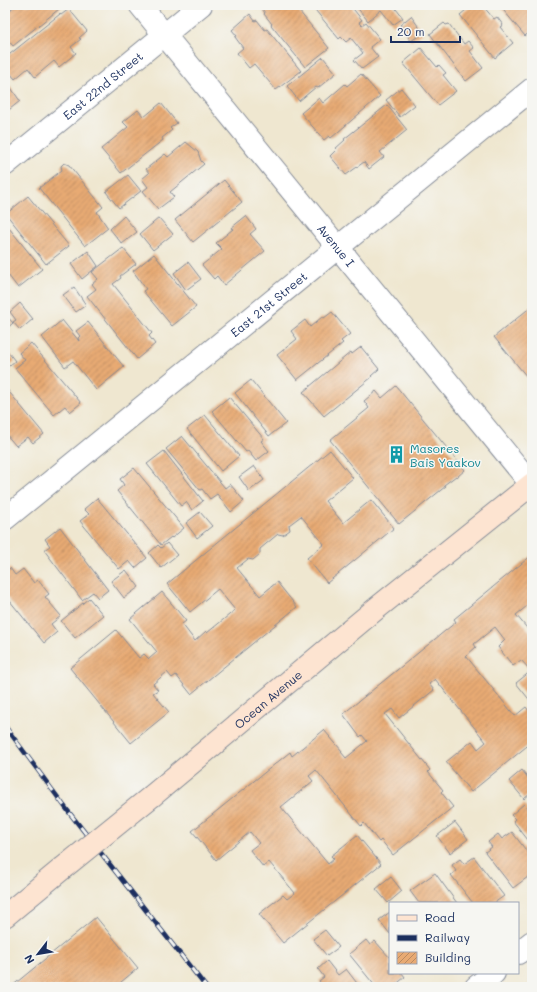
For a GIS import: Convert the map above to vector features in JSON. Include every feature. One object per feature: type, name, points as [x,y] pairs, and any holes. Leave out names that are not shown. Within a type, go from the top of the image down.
[{"type":"main road","name":"Ocean Avenue","points":[[5,916],[152,796],[377,608],[532,485]]},
{"type":"street","name":"Avenue I","points":[[140,5],[532,485]]},
{"type":"street","name":"East 22nd Street","points":[[5,165],[201,5]]},
{"type":"street","name":"East 21st Street","points":[[5,519],[532,89]]},
{"type":"street","points":[[519,952],[532,942]]},
{"type":"street","points":[[476,987],[493,974]]},
{"type":"building","points":[[16,5],[64,5],[13,46],[5,37],[5,14]]},
{"type":"building","points":[[311,5],[350,5],[362,20],[359,22],[362,25],[366,22],[380,39],[370,47],[378,57],[362,69],[354,60],[363,53],[351,38],[346,42],[341,37],[339,39]]},
{"type":"building","points":[[355,5],[393,5],[403,18],[393,25],[381,10],[368,21]]},
{"type":"building","points":[[472,5],[482,5],[494,19],[497,17],[503,25],[500,27],[513,43],[495,58],[460,15]]},
{"type":"building","points":[[499,5],[532,5],[532,30],[525,36]]},
{"type":"building","points":[[260,6],[295,6],[329,48],[305,67],[271,25],[272,24]]},
{"type":"building","points":[[69,9],[87,31],[79,38],[81,39],[71,47],[76,53],[59,67],[54,61],[35,77],[28,68],[15,79],[5,67],[5,58],[60,14],[61,15]]},
{"type":"building","points":[[250,14],[265,30],[267,29],[301,71],[276,90],[254,64],[249,68],[237,53],[243,48],[232,30]]},
{"type":"building","points":[[411,16],[423,33],[411,41],[400,25]]},
{"type":"building","points":[[444,23],[446,25],[449,24],[464,44],[468,41],[474,48],[470,51],[483,68],[466,81],[430,34]]},
{"type":"building","points":[[421,48],[437,67],[439,65],[446,73],[443,75],[456,91],[438,105],[403,63]]},
{"type":"building","points":[[323,57],[336,73],[299,101],[287,86]]},
{"type":"building","points":[[361,74],[380,96],[331,138],[329,136],[324,140],[301,113],[319,98],[323,103],[345,84],[347,86]]},
{"type":"building","points":[[5,79],[20,101],[5,113]]},
{"type":"building","points":[[401,88],[415,105],[400,117],[386,100]]},
{"type":"building","points":[[161,103],[177,123],[170,128],[172,130],[162,138],[163,140],[121,173],[101,149],[128,127],[123,122],[138,110],[144,117]]},
{"type":"building","points":[[387,105],[407,130],[380,152],[384,157],[369,169],[364,162],[346,175],[330,156],[345,140],[344,139]]},
{"type":"building","points":[[186,142],[198,152],[201,161],[204,164],[170,192],[174,197],[158,209],[143,191],[148,187],[142,179],[149,173],[146,169],[165,154],[168,157]]},
{"type":"building","points":[[64,163],[69,165],[103,207],[97,212],[108,228],[85,246],[39,188],[62,170],[61,166]]},
{"type":"building","points":[[128,175],[141,191],[119,208],[106,192]]},
{"type":"building","points":[[224,180],[242,202],[193,242],[175,220]]},
{"type":"building","points":[[28,196],[69,246],[46,264],[6,214]]},
{"type":"building","points":[[124,216],[137,232],[122,244],[110,229]]},
{"type":"building","points":[[246,216],[256,229],[250,234],[265,251],[224,285],[217,276],[214,279],[202,265],[222,249],[216,243]]},
{"type":"building","points":[[159,218],[173,234],[153,250],[140,234]]},
{"type":"building","points":[[5,223],[42,269],[18,288],[5,271]]},
{"type":"building","points":[[123,248],[136,264],[120,276],[121,278],[113,284],[152,333],[149,336],[155,344],[137,359],[87,296],[96,289],[92,284],[98,279],[92,272]]},
{"type":"building","points":[[88,251],[98,266],[82,279],[71,264]]},
{"type":"building","points":[[154,254],[196,307],[172,326],[143,291],[146,289],[133,271]]},
{"type":"building","points":[[188,262],[201,279],[186,290],[174,273]]},
{"type":"building","points":[[74,287],[86,305],[76,312],[63,295]]},
{"type":"building","points":[[20,303],[33,319],[20,330],[13,322],[16,320],[10,312]]},
{"type":"building","points":[[532,306],[532,383],[494,337]]},
{"type":"building","points":[[332,312],[350,334],[341,341],[343,343],[297,380],[277,355],[297,339],[291,331],[305,320],[310,327],[322,317],[324,318]]},
{"type":"building","points":[[5,314],[13,323],[5,330]]},
{"type":"building","points":[[62,320],[79,341],[78,338],[80,336],[76,331],[88,322],[124,367],[96,390],[73,361],[65,367],[42,337]]},
{"type":"building","points":[[31,343],[81,403],[70,412],[65,406],[54,415],[15,368],[25,360],[19,353]]},
{"type":"building","points":[[361,347],[379,369],[371,376],[372,377],[324,416],[303,392],[351,352],[352,354]]},
{"type":"building","points":[[5,348],[15,361],[5,369]]},
{"type":"building","points":[[251,380],[286,423],[269,436],[235,393]]},
{"type":"building","name":"Masores Bais Yaakov","points":[[396,386],[465,470],[444,485],[446,486],[399,524],[330,440],[369,408],[364,401],[376,391],[382,398]]},
{"type":"building","points":[[5,387],[44,434],[33,443],[28,437],[16,446],[5,433]]},
{"type":"building","points":[[229,397],[264,439],[261,441],[269,451],[256,461],[248,451],[246,452],[212,411]]},
{"type":"building","points":[[205,415],[239,456],[221,471],[187,429]]},
{"type":"building","points":[[182,436],[225,488],[230,484],[244,501],[231,512],[217,494],[210,499],[202,489],[200,490],[166,449]]},
{"type":"building","points":[[330,450],[353,478],[325,501],[343,523],[371,500],[394,528],[327,583],[307,558],[324,544],[301,516],[289,525],[290,530],[283,535],[278,534],[260,549],[260,554],[253,560],[248,559],[237,568],[260,596],[277,582],[297,607],[191,694],[176,675],[172,678],[167,672],[153,684],[158,690],[153,693],[169,712],[131,743],[70,668],[116,630],[139,658],[144,654],[149,659],[157,652],[130,619],[162,592],[186,621],[182,624],[195,641],[235,610],[218,589],[190,612],[167,584]]},
{"type":"building","points":[[164,451],[203,501],[192,510],[186,502],[181,506],[147,464]]},
{"type":"building","points":[[254,466],[264,480],[249,491],[239,477]]},
{"type":"building","points":[[134,468],[184,528],[161,545],[117,491],[124,485],[120,479]]},
{"type":"building","points":[[97,498],[147,558],[135,568],[129,561],[119,569],[80,521],[89,514],[84,509]]},
{"type":"building","points":[[200,512],[212,526],[197,538],[186,523]]},
{"type":"building","points":[[60,527],[108,590],[98,598],[93,592],[82,600],[44,550],[50,546],[45,539]]},
{"type":"building","points":[[167,543],[177,555],[161,568],[149,553],[158,545],[161,548]]},
{"type":"building","points":[[532,555],[532,602],[516,615],[532,634],[532,703],[516,683],[531,671],[521,660],[513,666],[498,647],[505,640],[495,627],[474,644],[476,647],[466,656],[515,716],[526,707],[532,715],[532,742],[471,792],[446,762],[472,741],[478,749],[486,742],[435,679],[429,684],[434,690],[399,718],[392,709],[385,714],[430,770],[428,772],[443,790],[441,792],[453,807],[393,855],[381,840],[379,842],[364,823],[361,826],[316,770],[309,776],[313,781],[281,807],[328,864],[334,859],[331,856],[357,835],[381,864],[283,943],[259,914],[283,895],[287,899],[295,893],[269,862],[263,867],[250,850],[259,843],[250,832],[216,860],[192,831],[290,752],[292,756],[324,730],[346,758],[367,741],[362,735],[360,737],[343,714],[456,622],[454,619]]},
{"type":"building","points":[[10,568],[15,575],[23,569],[34,583],[38,580],[49,594],[45,597],[61,616],[51,624],[57,632],[44,643],[5,595],[5,572]]},
{"type":"building","points":[[126,570],[139,587],[124,598],[111,581]]},
{"type":"building","points":[[89,598],[103,615],[75,638],[61,621]]},
{"type":"building","points":[[522,770],[532,783],[532,792],[524,799],[509,781]]},
{"type":"building","points":[[524,804],[528,809],[532,805],[532,845],[513,821],[515,819],[511,815]]},
{"type":"building","points":[[455,822],[468,839],[450,853],[437,836]]},
{"type":"building","points":[[512,832],[532,858],[532,874],[513,888],[485,852],[492,847],[488,842],[498,834],[502,839]]},
{"type":"building","points":[[474,857],[504,896],[495,902],[472,902],[451,875],[456,871],[452,865],[460,859],[464,864]]},
{"type":"building","points":[[435,873],[456,902],[418,902],[410,891]]},
{"type":"building","points":[[391,877],[402,891],[388,903],[376,889]]},
{"type":"building","points":[[389,913],[389,933],[379,920]]},
{"type":"building","points":[[96,917],[138,968],[115,987],[11,987]]},
{"type":"building","points":[[325,930],[339,947],[327,956],[313,939]]},
{"type":"building","points":[[366,940],[370,945],[375,941],[389,957],[389,974],[403,974],[405,977],[393,987],[376,987],[349,954]]},
{"type":"building","points":[[327,961],[338,975],[346,969],[360,987],[324,987],[319,981],[324,977],[318,969]]},
{"type":"railway","points":[[5,726],[68,811],[206,987]]},
{"type":"place","name":"Masores Bais Yaakov","points":[[397,455]]}]
